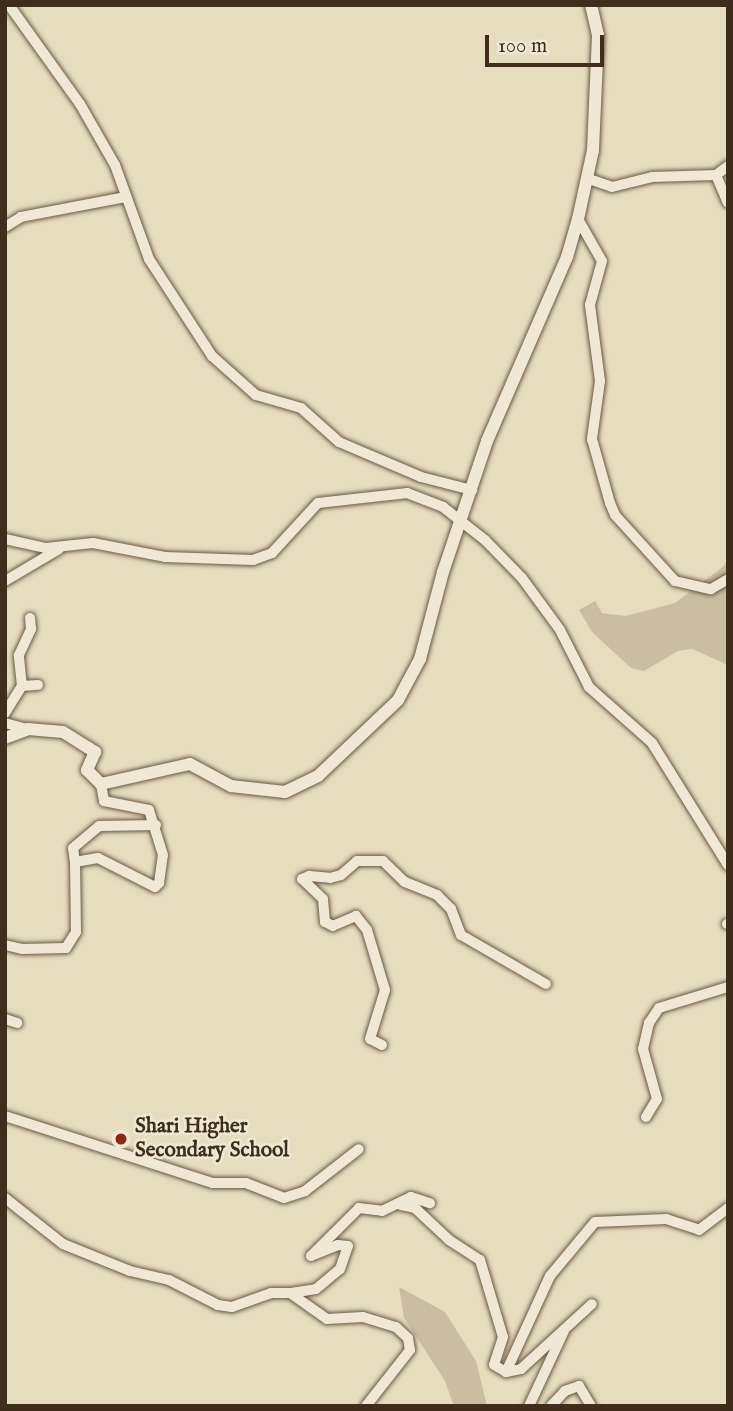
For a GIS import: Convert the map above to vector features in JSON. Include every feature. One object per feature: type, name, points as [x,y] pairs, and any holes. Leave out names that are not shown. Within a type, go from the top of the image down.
[{"type":"street","points":[[9,5],[80,104],[115,165],[149,259],[212,356],[256,395],[301,408],[339,442],[421,477],[472,490]]},
{"type":"street","points":[[101,784],[190,764],[231,786],[285,792],[318,776],[398,700],[420,659],[487,441],[567,257],[578,219],[589,179],[597,35],[591,5]]},
{"type":"street","points":[[589,179],[612,187],[652,177],[716,175],[728,166]]},
{"type":"street","points":[[716,175],[728,203]]},
{"type":"street","points":[[5,227],[21,217],[126,197]]},
{"type":"street","points":[[578,219],[602,261],[590,305],[600,381],[592,439],[615,515],[675,581],[711,589],[728,579]]},
{"type":"street","points":[[5,539],[46,548],[93,543],[165,557],[253,560],[272,553],[318,503],[368,494],[407,493],[443,507],[502,557],[543,604],[589,687],[652,743],[728,865]]},
{"type":"street","points":[[5,581],[62,547]]},
{"type":"street","points":[[5,713],[22,686],[19,656],[31,629],[30,618]]},
{"type":"street","points":[[22,686],[38,684]]},
{"type":"street","points":[[5,723],[28,729],[62,732],[95,752],[87,770],[101,784],[104,801],[149,810],[156,825],[163,855],[155,887],[98,858],[75,862]]},
{"type":"street","points":[[5,738],[28,729]]},
{"type":"street","points":[[5,945],[22,949],[66,948],[76,932],[73,848],[99,826],[156,825]]},
{"type":"street","points":[[382,1045],[370,1039],[385,990],[367,930],[356,916],[333,926],[325,922],[323,899],[302,879],[341,876],[357,861],[383,861],[405,882],[437,895],[451,909],[461,935],[546,984]]},
{"type":"street","points":[[646,1117],[657,1099],[643,1049],[649,1023],[659,1008],[728,987]]},
{"type":"street","points":[[5,1019],[17,1023]]},
{"type":"street","points":[[5,1116],[212,1183],[246,1183],[284,1198],[306,1191],[359,1149]]},
{"type":"street","points":[[5,1198],[64,1244],[130,1271],[169,1280],[218,1305],[232,1307],[271,1293],[316,1289],[340,1269],[348,1246],[338,1245],[311,1256],[341,1222],[359,1208],[382,1211],[401,1205],[411,1197],[430,1203]]},
{"type":"street","points":[[401,1205],[415,1208],[449,1240],[480,1259],[503,1337],[494,1365],[506,1372],[521,1369],[592,1304]]},
{"type":"street","points":[[506,1372],[550,1276],[595,1222],[666,1219],[699,1230],[728,1208]]},
{"type":"street","points":[[290,1293],[327,1319],[382,1321],[408,1338],[410,1350],[366,1406]]},
{"type":"street","points":[[529,1406],[564,1331]]},
{"type":"street","points":[[551,1406],[565,1391],[579,1386],[591,1406]]},
{"type":"shaded area","points":[[728,558],[728,665],[692,649],[678,651],[644,671],[631,668],[592,632],[579,610],[595,601],[602,613],[626,616],[675,603],[724,566]]},
{"type":"shaded area","points":[[399,1287],[445,1312],[476,1361],[487,1406],[454,1406],[445,1381],[404,1318]]},
{"type":"place","name":"Shari Higher Secondary School","points":[[121,1139]]}]
